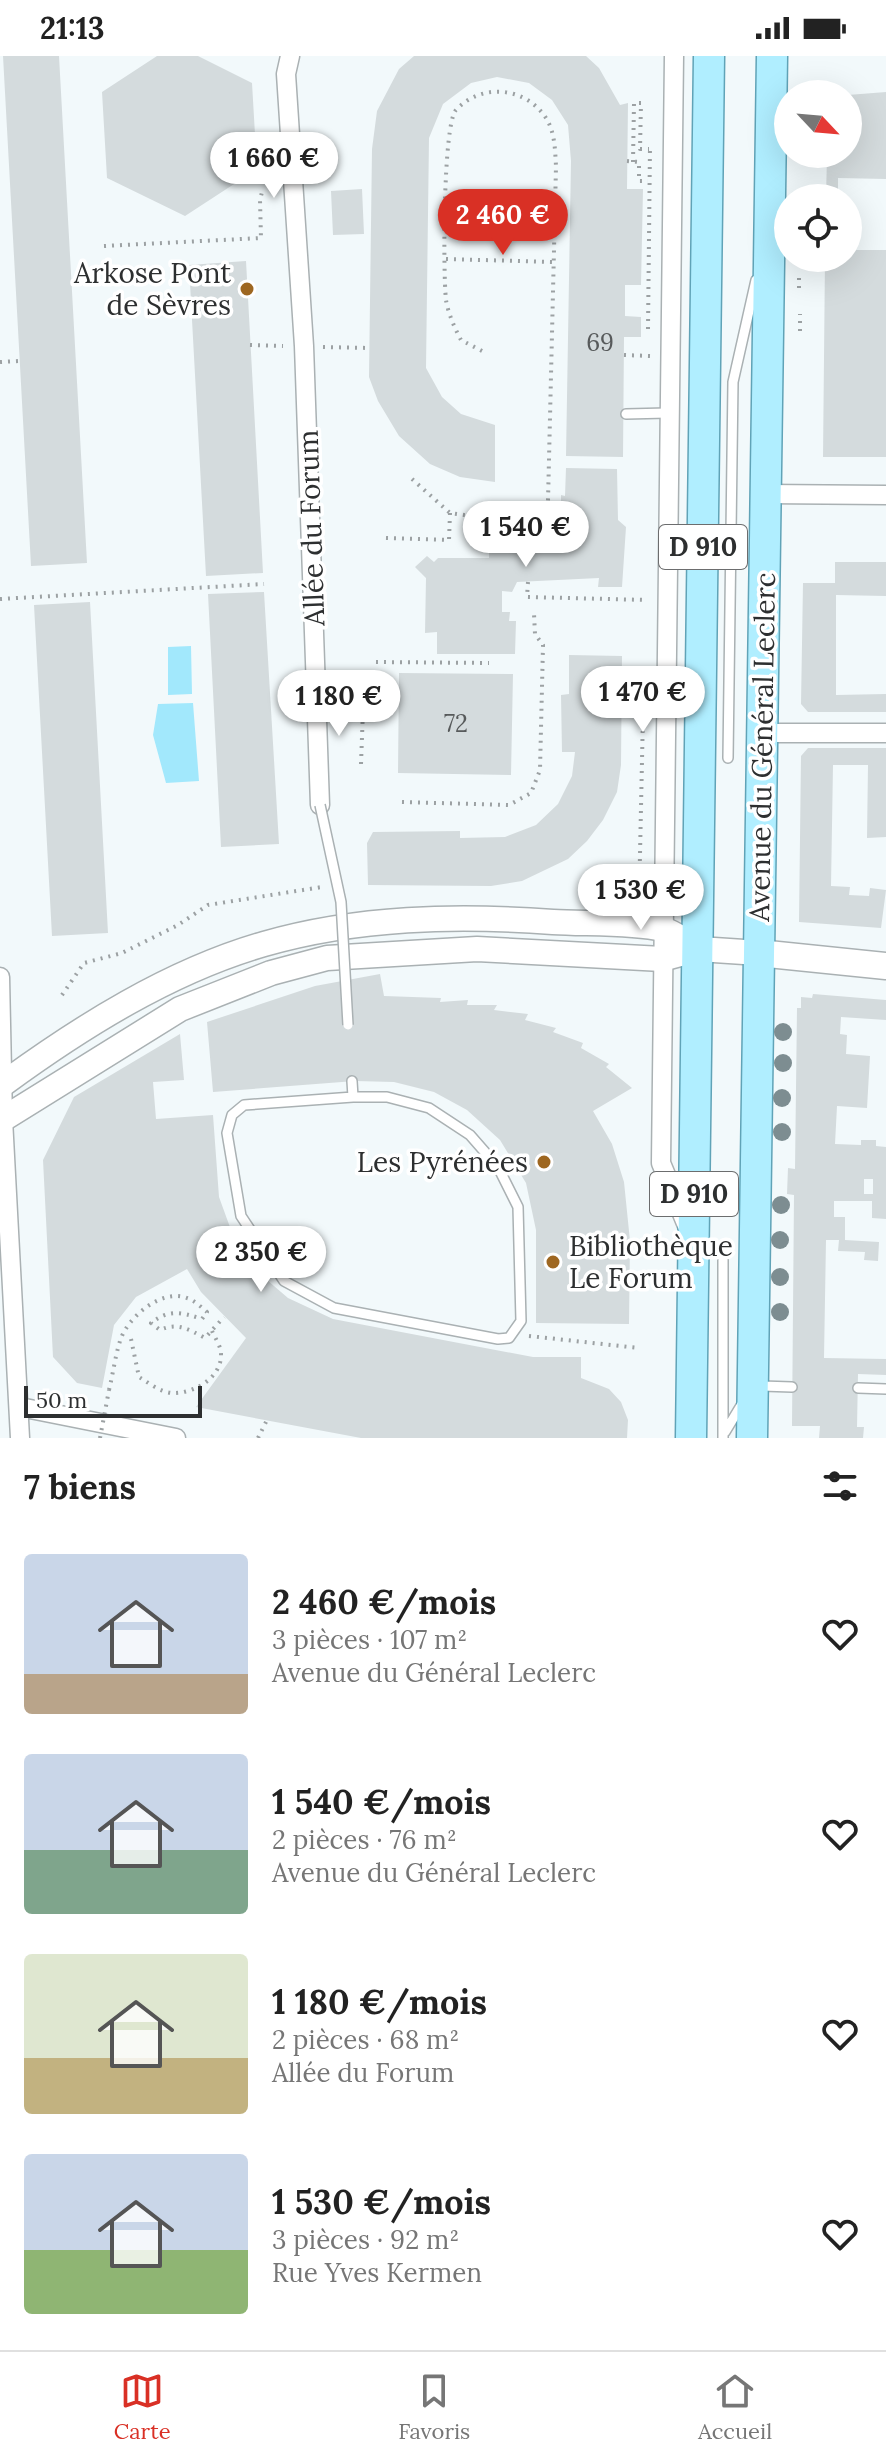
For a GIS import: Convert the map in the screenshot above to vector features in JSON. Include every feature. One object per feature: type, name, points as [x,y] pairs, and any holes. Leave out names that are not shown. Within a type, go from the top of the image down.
[{"type":"main road","name":"D 910","points":[[691,1438],[709,56]]},
{"type":"main road","name":"Avenue du Général Leclerc","points":[[733,1437],[753,1386],[772,56]]},
{"type":"main road","points":[[759,953],[886,966]]},
{"type":"street","name":"Allée du Forum","points":[[290,56],[286,74],[304,346],[320,805]]},
{"type":"street","points":[[674,56],[667,413],[661,1163],[693,1241]]},
{"type":"street","points":[[765,494],[886,495]]},
{"type":"street","points":[[762,733],[886,733]]},
{"type":"street","points":[[1,1077],[168,982],[263,944],[323,931],[412,919],[484,917],[662,929],[699,949]]},
{"type":"street","points":[[1,1119],[180,1009],[271,973],[327,958],[477,949],[662,959],[699,949],[759,953]]},
{"type":"street","points":[[0,977],[1,1119],[20,1438]]},
{"type":"street","points":[[20,1407],[176,1438]]},
{"type":"lane","points":[[728,758],[733,382],[769,224]]},
{"type":"lane","points":[[626,414],[667,413]]},
{"type":"lane","points":[[320,805],[341,902],[348,1025]]},
{"type":"lane","points":[[352,1081],[353,1097]]},
{"type":"lane","points":[[353,1097],[387,1097],[429,1108],[470,1135],[498,1167],[518,1207],[521,1321],[509,1338],[498,1339],[334,1308],[284,1281],[241,1216],[227,1133],[232,1115],[244,1105],[353,1097]]},
{"type":"lane","points":[[723,1260],[733,1437]]},
{"type":"lane","points":[[753,1386],[792,1387]]},
{"type":"lane","points":[[858,1388],[886,1389]]},
{"type":"path","points":[[482,351],[461,340],[446,302],[447,139],[454,112],[478,94],[495,90],[523,97],[546,117],[554,138],[548,501],[542,518],[528,530]]},
{"type":"path","points":[[639,181],[639,162],[630,162],[634,103],[641,103],[640,149]]},
{"type":"path","points":[[104,246],[261,238],[260,200],[263,188]]},
{"type":"path","points":[[446,259],[554,262]]},
{"type":"path","points":[[799,278],[799,294]]},
{"type":"path","points":[[800,314],[800,331]]},
{"type":"path","points":[[624,355],[668,356]]},
{"type":"path","points":[[0,362],[19,361]]},
{"type":"path","points":[[412,479],[450,513],[506,521],[528,530]]},
{"type":"path","points":[[386,538],[449,540],[450,513]]},
{"type":"path","points":[[528,530],[529,546]]},
{"type":"path","points":[[528,582],[527,597],[666,600]]},
{"type":"path","points":[[0,599],[264,584]]},
{"type":"path","points":[[402,802],[509,805],[531,793],[540,770],[543,645],[535,634],[534,614]]},
{"type":"path","points":[[376,662],[489,663]]},
{"type":"path","points":[[361,764],[363,710]]},
{"type":"path","points":[[62,995],[84,963],[122,953],[178,925],[208,905],[337,885]]},
{"type":"path","points":[[100,1438],[120,1339],[130,1321],[169,1295],[187,1298],[207,1312],[202,1319],[180,1312],[163,1314],[151,1323],[160,1330],[172,1325],[183,1326],[205,1338],[224,1317]]},
{"type":"path","points":[[131,1339],[139,1377],[171,1393],[182,1392],[203,1386],[220,1362],[222,1352],[212,1331]]},
{"type":"path","points":[[535,1338],[639,1348]]},
{"type":"path","points":[[258,1438],[267,1420]]},
{"type":"shaded area","points":[[191,646],[192,694],[168,695],[168,647]]},
{"type":"shaded area","points":[[193,703],[199,781],[166,783],[153,735],[158,704]]},
{"type":"building","points":[[3,56],[59,56],[87,563],[31,566]]},
{"type":"building","points":[[157,56],[198,56],[252,83],[257,169],[185,216],[107,178],[102,92]]},
{"type":"building","points":[[414,56],[586,56],[599,68],[620,105],[628,103],[627,189],[643,189],[641,285],[625,285],[625,316],[641,317],[641,337],[624,337],[623,457],[566,456],[571,161],[568,125],[552,100],[529,83],[497,77],[471,83],[443,104],[429,138],[426,368],[442,397],[461,414],[495,425],[495,482],[460,477],[430,464],[399,436],[378,401],[369,377],[372,149],[377,111],[399,69]]},
{"type":"building","points":[[886,92],[886,179],[838,178],[838,184],[826,184],[827,168],[862,168],[862,94]]},
{"type":"building","points":[[362,189],[364,234],[333,235],[331,191]]},
{"type":"building","points":[[862,250],[886,250],[886,457],[823,457],[825,272],[862,272]]},
{"type":"building","points":[[246,261],[263,573],[206,576],[189,265]]},
{"type":"building","points":[[566,468],[617,469],[618,520],[626,527],[622,587],[598,587],[599,578],[517,582],[512,592],[502,591],[502,612],[510,612],[509,621],[516,621],[515,654],[437,654],[437,632],[425,633],[426,578],[415,567],[427,556],[434,562],[438,558],[489,558],[489,546],[553,546],[553,528],[561,520],[561,495],[565,496]]},
{"type":"building","points":[[835,562],[886,562],[886,596],[836,595],[836,695],[886,694],[886,712],[808,712],[801,704],[803,583],[835,583]]},
{"type":"building","points":[[264,592],[279,844],[221,847],[208,594]]},
{"type":"building","points":[[90,602],[108,933],[52,936],[34,605]]},
{"type":"building","points":[[569,655],[622,656],[621,765],[617,792],[603,820],[587,841],[568,859],[522,881],[491,886],[368,885],[367,843],[373,832],[460,831],[460,838],[505,837],[536,825],[558,804],[572,776],[575,752],[562,752],[561,695],[569,694]]},
{"type":"building","points":[[399,673],[513,674],[511,775],[398,773]]},
{"type":"building","points":[[808,748],[886,748],[886,837],[867,838],[868,765],[833,765],[831,886],[850,887],[849,895],[869,896],[870,888],[886,890],[881,928],[799,922],[801,756]]},
{"type":"building","points":[[380,974],[384,996],[441,998],[440,1002],[468,1000],[467,1005],[497,1005],[494,1010],[528,1014],[525,1020],[556,1028],[553,1032],[583,1043],[581,1048],[609,1064],[606,1067],[632,1088],[593,1111],[612,1144],[624,1182],[630,1241],[629,1324],[536,1323],[536,1230],[526,1183],[500,1140],[467,1110],[434,1092],[394,1082],[355,1081],[213,1092],[207,1022],[315,986]]},
{"type":"building","points":[[813,994],[886,1000],[886,1020],[841,1017],[840,1034],[847,1035],[846,1054],[870,1056],[867,1108],[837,1106],[835,1144],[861,1145],[861,1140],[876,1140],[876,1146],[886,1147],[886,1219],[872,1218],[872,1201],[834,1201],[834,1217],[845,1217],[845,1240],[879,1242],[878,1261],[864,1260],[865,1252],[838,1251],[839,1240],[826,1240],[824,1358],[886,1359],[886,1375],[858,1374],[857,1427],[864,1427],[863,1438],[819,1438],[820,1426],[792,1426],[794,1195],[787,1194],[788,1168],[795,1169],[797,1008],[801,1008],[801,997],[812,998]],"holes":[[[864,1179],[873,1179],[873,1194],[864,1194]]]},
{"type":"building","points":[[180,1034],[184,1080],[153,1082],[156,1119],[213,1115],[219,1197],[231,1230],[260,1274],[288,1298],[333,1319],[533,1357],[581,1357],[581,1378],[609,1389],[621,1402],[628,1420],[627,1438],[361,1438],[196,1407],[246,1338],[201,1292],[187,1269],[136,1297],[114,1325],[102,1388],[77,1383],[53,1357],[43,1160],[74,1097]]},
{"type":"place","name":"Arkose Pont de Sèvres","points":[[247,289]]},
{"type":"place","name":"Les Pyrénées","points":[[544,1162]]},
{"type":"place","name":"Bibliothèque Le Forum","points":[[553,1262]]}]
